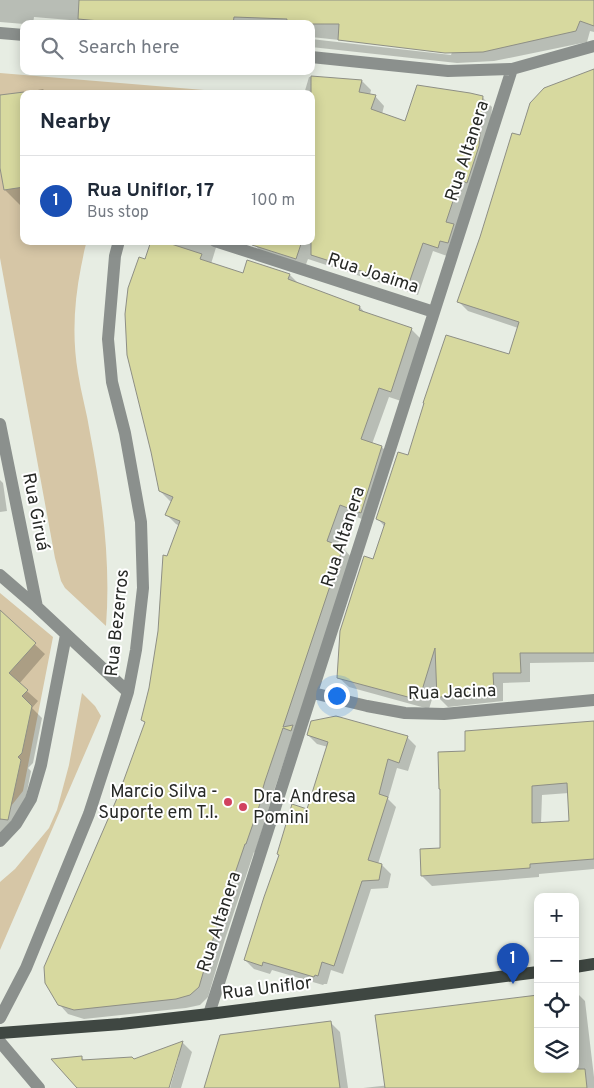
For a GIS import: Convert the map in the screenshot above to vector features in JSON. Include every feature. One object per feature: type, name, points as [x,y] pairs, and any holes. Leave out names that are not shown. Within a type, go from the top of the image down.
[{"type":"main road","points":[[579,966],[594,964]]},
{"type":"main road","name":"Rua Uniflor","points":[[0,1033],[121,1024],[534,973]]},
{"type":"street","points":[[0,33],[20,35]]},
{"type":"street","points":[[315,57],[448,71],[512,69],[594,46]]},
{"type":"street","name":"Rua Altanera","points":[[209,1014],[512,69]]},
{"type":"street","name":"Rua Bezerros","points":[[0,1018],[26,968],[89,814],[128,692],[136,650],[143,588],[140,522],[126,433],[112,382],[108,338],[115,256],[118,245]]},
{"type":"street","name":"Rua Joaima","points":[[227,245],[434,312]]},
{"type":"street","name":"Rua Giruá","points":[[0,424],[36,607]]},
{"type":"street","points":[[0,576],[128,692]]},
{"type":"street","points":[[0,841],[16,824],[31,799],[41,764],[66,635]]},
{"type":"street","name":"Rua Jacina","points":[[313,693],[405,713],[444,714],[594,700]]},
{"type":"street","points":[[0,1042],[39,1088]]},
{"type":"shaded area","points":[[0,73],[204,90],[20,90],[20,245],[86,245],[77,293],[75,347],[79,380],[98,481],[104,529],[107,577],[106,626],[65,588],[61,581],[55,558],[0,258]]},
{"type":"shaded area","points":[[0,593],[53,637],[23,791],[0,820]]},
{"type":"shaded area","points":[[82,693],[95,706],[101,716],[0,950],[0,882],[15,869],[49,828],[57,810],[69,765]]},
{"type":"building","points":[[79,0],[594,0],[594,26],[580,21],[576,31],[483,52],[445,53],[338,40],[339,24],[315,24],[315,20],[234,17],[234,20],[78,19]]},
{"type":"building","points":[[594,69],[594,653],[520,653],[521,673],[493,673],[494,691],[449,695],[437,698],[435,648],[419,700],[337,678],[340,631],[364,556],[373,559],[385,523],[376,519],[398,452],[408,455],[446,335],[509,354],[519,322],[457,302],[480,237],[512,133],[520,135],[530,103],[544,88]]},
{"type":"building","points":[[311,76],[362,80],[359,92],[376,95],[371,109],[405,121],[417,85],[483,96],[479,146],[467,183],[460,180],[446,222],[454,224],[448,243],[440,241],[438,248],[423,243],[408,286],[311,255],[311,245],[315,245],[315,90],[311,90]]},
{"type":"building","points":[[20,92],[20,188],[4,190],[0,168],[0,95]]},
{"type":"building","points":[[150,245],[174,245],[202,254],[200,259],[243,273],[247,260],[290,274],[288,279],[360,306],[359,310],[412,328],[391,392],[379,388],[361,439],[382,446],[361,513],[340,505],[327,541],[343,547],[283,727],[293,725],[291,731],[283,728],[265,781],[261,795],[263,795],[216,929],[199,987],[190,995],[176,999],[74,1010],[58,1005],[45,983],[44,967],[118,796],[145,722],[141,720],[149,688],[158,631],[163,555],[167,556],[180,521],[165,515],[173,497],[159,491],[127,355],[125,314],[128,288],[139,257],[145,259]]},
{"type":"building","points":[[252,245],[301,245],[296,259]]},
{"type":"building","points":[[0,610],[36,643],[9,673],[28,690],[22,696],[32,706],[22,753],[18,757],[21,760],[8,820],[0,819]]},
{"type":"building","points":[[336,716],[408,736],[399,763],[388,759],[379,794],[388,797],[368,860],[382,864],[379,880],[362,881],[334,966],[322,962],[318,976],[315,975],[314,977],[263,962],[262,966],[244,960],[279,855],[277,854],[292,804],[307,809],[328,742],[307,735],[311,721]]},
{"type":"building","points":[[594,721],[594,859],[530,864],[530,868],[421,876],[420,849],[440,848],[438,752],[465,751],[465,731]],"holes":[[[567,783],[569,821],[532,823],[532,786]]]},
{"type":"building","points":[[534,995],[534,1073],[579,1073],[579,1069],[585,1069],[587,1088],[385,1088],[375,1015]]},
{"type":"building","points":[[331,1021],[340,1088],[204,1088],[220,1035]]},
{"type":"building","points":[[183,1041],[169,1088],[77,1088],[51,1059],[82,1056],[82,1060],[132,1057],[134,1059]]},
{"type":"place","name":"Marcio Silva - Suporte em T.I.","points":[[228,802]]},
{"type":"place","name":"Dra. Andresa Pomini","points":[[243,807]]},
{"type":"place","name":"Rua Uniflor, 17","points":[[513,984]]}]
